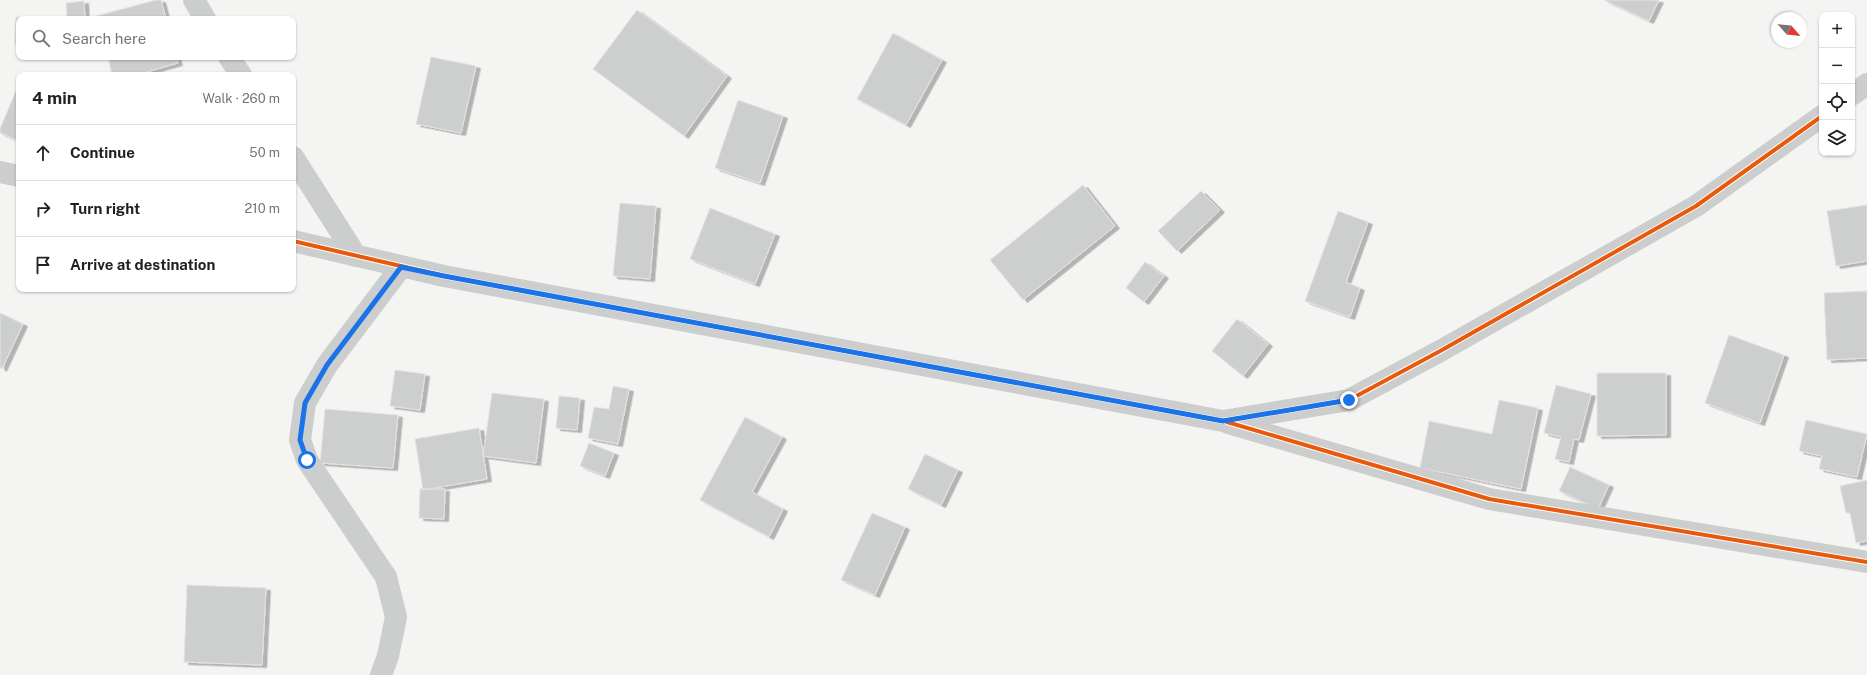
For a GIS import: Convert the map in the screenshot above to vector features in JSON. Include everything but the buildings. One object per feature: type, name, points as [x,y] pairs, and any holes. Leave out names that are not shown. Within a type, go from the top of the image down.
[{"type":"street","points":[[194,0],[203,16]]},
{"type":"street","points":[[231,60],[239,72]]},
{"type":"street","points":[[1855,93],[1867,84]]},
{"type":"street","points":[[1223,421],[1349,400],[1442,350],[1696,206],[1819,118]]},
{"type":"street","points":[[296,162],[356,256]]},
{"type":"street","points":[[0,172],[16,175]]},
{"type":"street","points":[[296,242],[444,276],[1223,421],[1489,498],[1867,562]]},
{"type":"street","points":[[382,675],[388,656],[396,617],[386,577],[307,460],[300,440],[305,403],[327,365],[401,267]]},
{"type":"cycle path","points":[[296,242],[444,276],[1223,421],[1349,400],[1442,350],[1696,206],[1819,118]]},
{"type":"cycle path","points":[[1227,422],[1489,499],[1867,562]]},
{"type":"route","points":[[307,460],[300,440],[305,403],[327,365],[401,267],[1223,421],[1349,400]]}]
